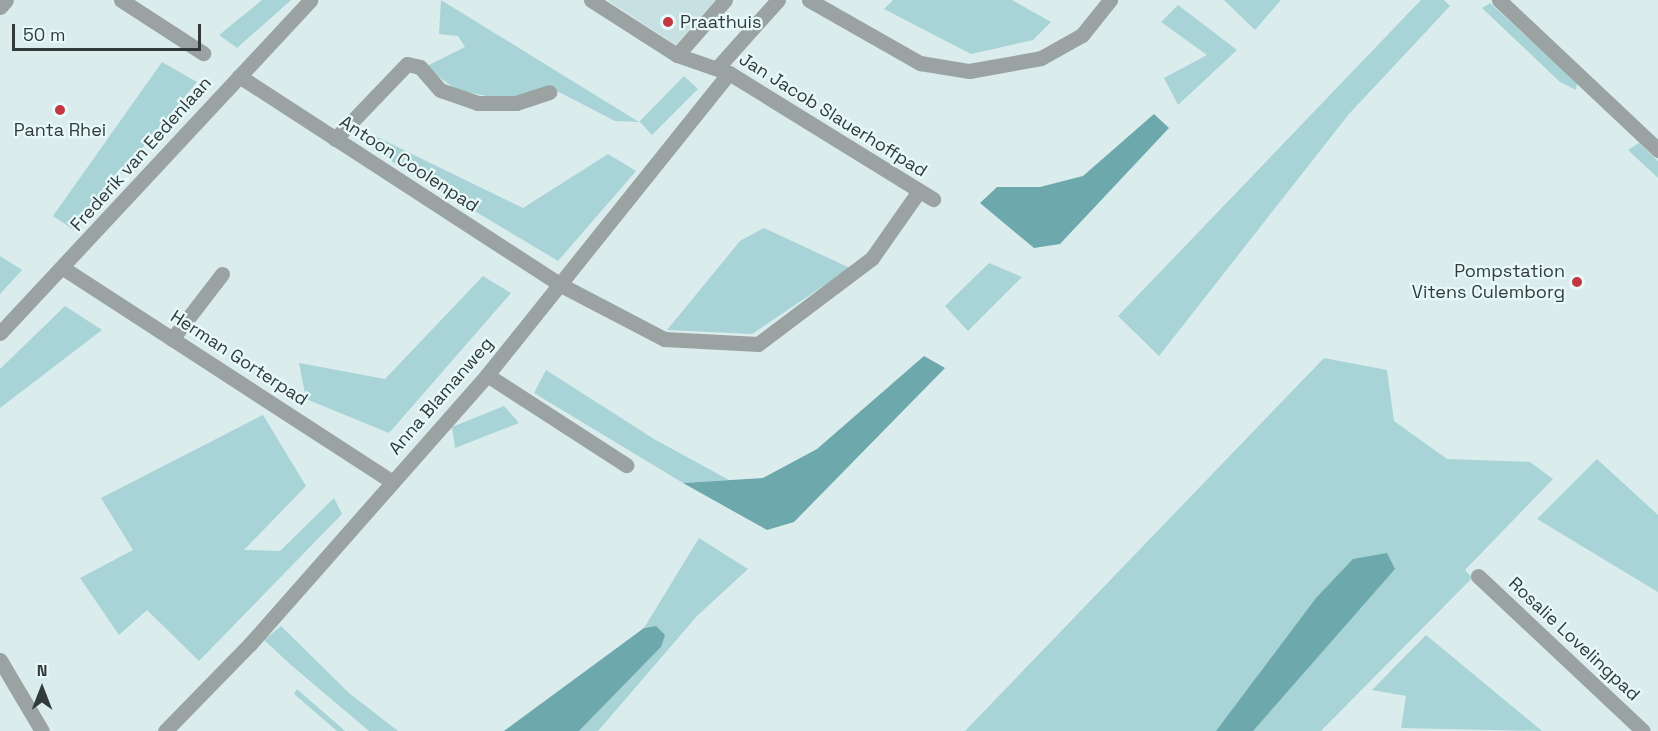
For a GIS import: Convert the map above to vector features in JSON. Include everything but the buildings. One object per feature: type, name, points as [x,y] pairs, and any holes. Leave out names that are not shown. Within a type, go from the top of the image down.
[{"type":"street","points":[[0,7],[6,0]]},
{"type":"street","points":[[121,0],[203,52]]},
{"type":"street","name":"Frederik van Eedenlaan","points":[[0,333],[63,268],[310,0]]},
{"type":"street","name":"Jan Jacob Slauerhoffpad","points":[[591,0],[676,55],[723,70],[926,195]]},
{"type":"street","points":[[676,55],[725,0]]},
{"type":"street","name":"Anna Blamanweg","points":[[165,731],[393,482],[487,375],[778,0]]},
{"type":"street","points":[[809,0],[920,63],[969,72],[1041,58],[1082,35],[1110,0]]},
{"type":"street","points":[[1499,0],[1658,150]]},
{"type":"street","points":[[334,139],[407,64],[420,67],[440,90],[477,103],[516,103],[549,93]]},
{"type":"street","name":"Antoon Coolenpad","points":[[239,76],[559,284],[663,339],[758,344],[872,258],[926,195]]},
{"type":"street","name":"Herman Gorterpad","points":[[63,268],[393,482]]},
{"type":"street","points":[[172,339],[222,274]]},
{"type":"street","points":[[487,375],[626,465]]},
{"type":"street","name":"Rosalie Lovelingpad","points":[[1478,576],[1643,731]]},
{"type":"street","points":[[0,660],[42,731]]},
{"type":"shaded area","points":[[262,0],[291,0],[237,48],[219,35]]},
{"type":"shaded area","points":[[441,0],[639,122],[615,121],[555,90],[501,99],[457,90],[425,67],[465,47],[458,36],[439,34]]},
{"type":"shaded area","name":"Praathuis","points":[[607,0],[715,0],[676,45]]},
{"type":"shaded area","points":[[893,0],[1012,0],[1051,22],[1033,40],[971,54],[884,9]]},
{"type":"shaded area","points":[[1224,0],[1281,0],[1255,30]]},
{"type":"shaded area","points":[[1421,0],[1444,0],[1450,6],[1349,114],[1159,356],[1118,316]]},
{"type":"shaded area","points":[[1490,3],[1577,83],[1576,90],[1560,82],[1482,8]]},
{"type":"shaded area","points":[[1178,5],[1237,50],[1178,105],[1164,78],[1207,55],[1161,22]]},
{"type":"shaded area","points":[[162,62],[197,82],[74,230],[53,216]]},
{"type":"shaded area","points":[[684,76],[698,89],[652,135],[639,122]]},
{"type":"shaded area","points":[[1154,114],[1169,128],[1060,244],[1034,248],[980,203],[997,187],[1040,187],[1083,176]]},
{"type":"shaded area","points":[[373,135],[523,208],[608,154],[636,171],[558,261],[373,150]]},
{"type":"shaded area","points":[[1639,143],[1658,161],[1658,178],[1628,150]]},
{"type":"shaded area","points":[[764,228],[850,268],[752,334],[667,330],[740,241]]},
{"type":"shaded area","points":[[0,256],[22,270],[0,294]]},
{"type":"shaded area","points":[[989,263],[1022,277],[968,331],[945,306]]},
{"type":"shaded area","points":[[483,276],[511,293],[389,433],[306,399],[299,363],[385,379]]},
{"type":"shaded area","points":[[65,306],[102,330],[0,408],[0,369]]},
{"type":"shaded area","points":[[924,356],[945,368],[794,522],[767,530],[683,483],[763,478],[817,449]]},
{"type":"shaded area","points":[[1324,358],[1387,370],[1394,421],[1447,459],[1530,462],[1553,479],[1465,570],[1472,578],[1321,731],[965,731]]},
{"type":"shaded area","points":[[546,370],[654,439],[729,480],[683,483],[534,393]]},
{"type":"shaded area","points":[[504,406],[519,423],[455,448],[452,427]]},
{"type":"shaded area","points":[[263,415],[306,486],[244,550],[280,551],[334,498],[342,514],[199,661],[147,610],[119,635],[80,578],[133,550],[101,498]]},
{"type":"shaded area","points":[[1597,459],[1658,515],[1658,592],[1537,519]]},
{"type":"shaded area","points":[[699,538],[748,569],[697,616],[598,731],[579,731],[661,647],[656,626],[644,628]]},
{"type":"shaded area","points":[[1387,553],[1395,569],[1253,731],[1216,731],[1316,598],[1353,559]]},
{"type":"shaded area","points":[[281,626],[349,693],[398,731],[369,731],[291,665],[264,640]]},
{"type":"shaded area","points":[[656,626],[665,635],[661,647],[579,731],[504,731],[644,628]]},
{"type":"shaded area","points":[[1426,635],[1542,731],[1401,728],[1406,696],[1372,690]]},
{"type":"shaded area","points":[[297,689],[345,731],[337,731],[294,694]]},
{"type":"place","name":"Praathuis","points":[[668,22]]},
{"type":"place","name":"Panta Rhei","points":[[60,110]]},
{"type":"place","name":"Pompstation Vitens Culemborg","points":[[1577,282]]}]
